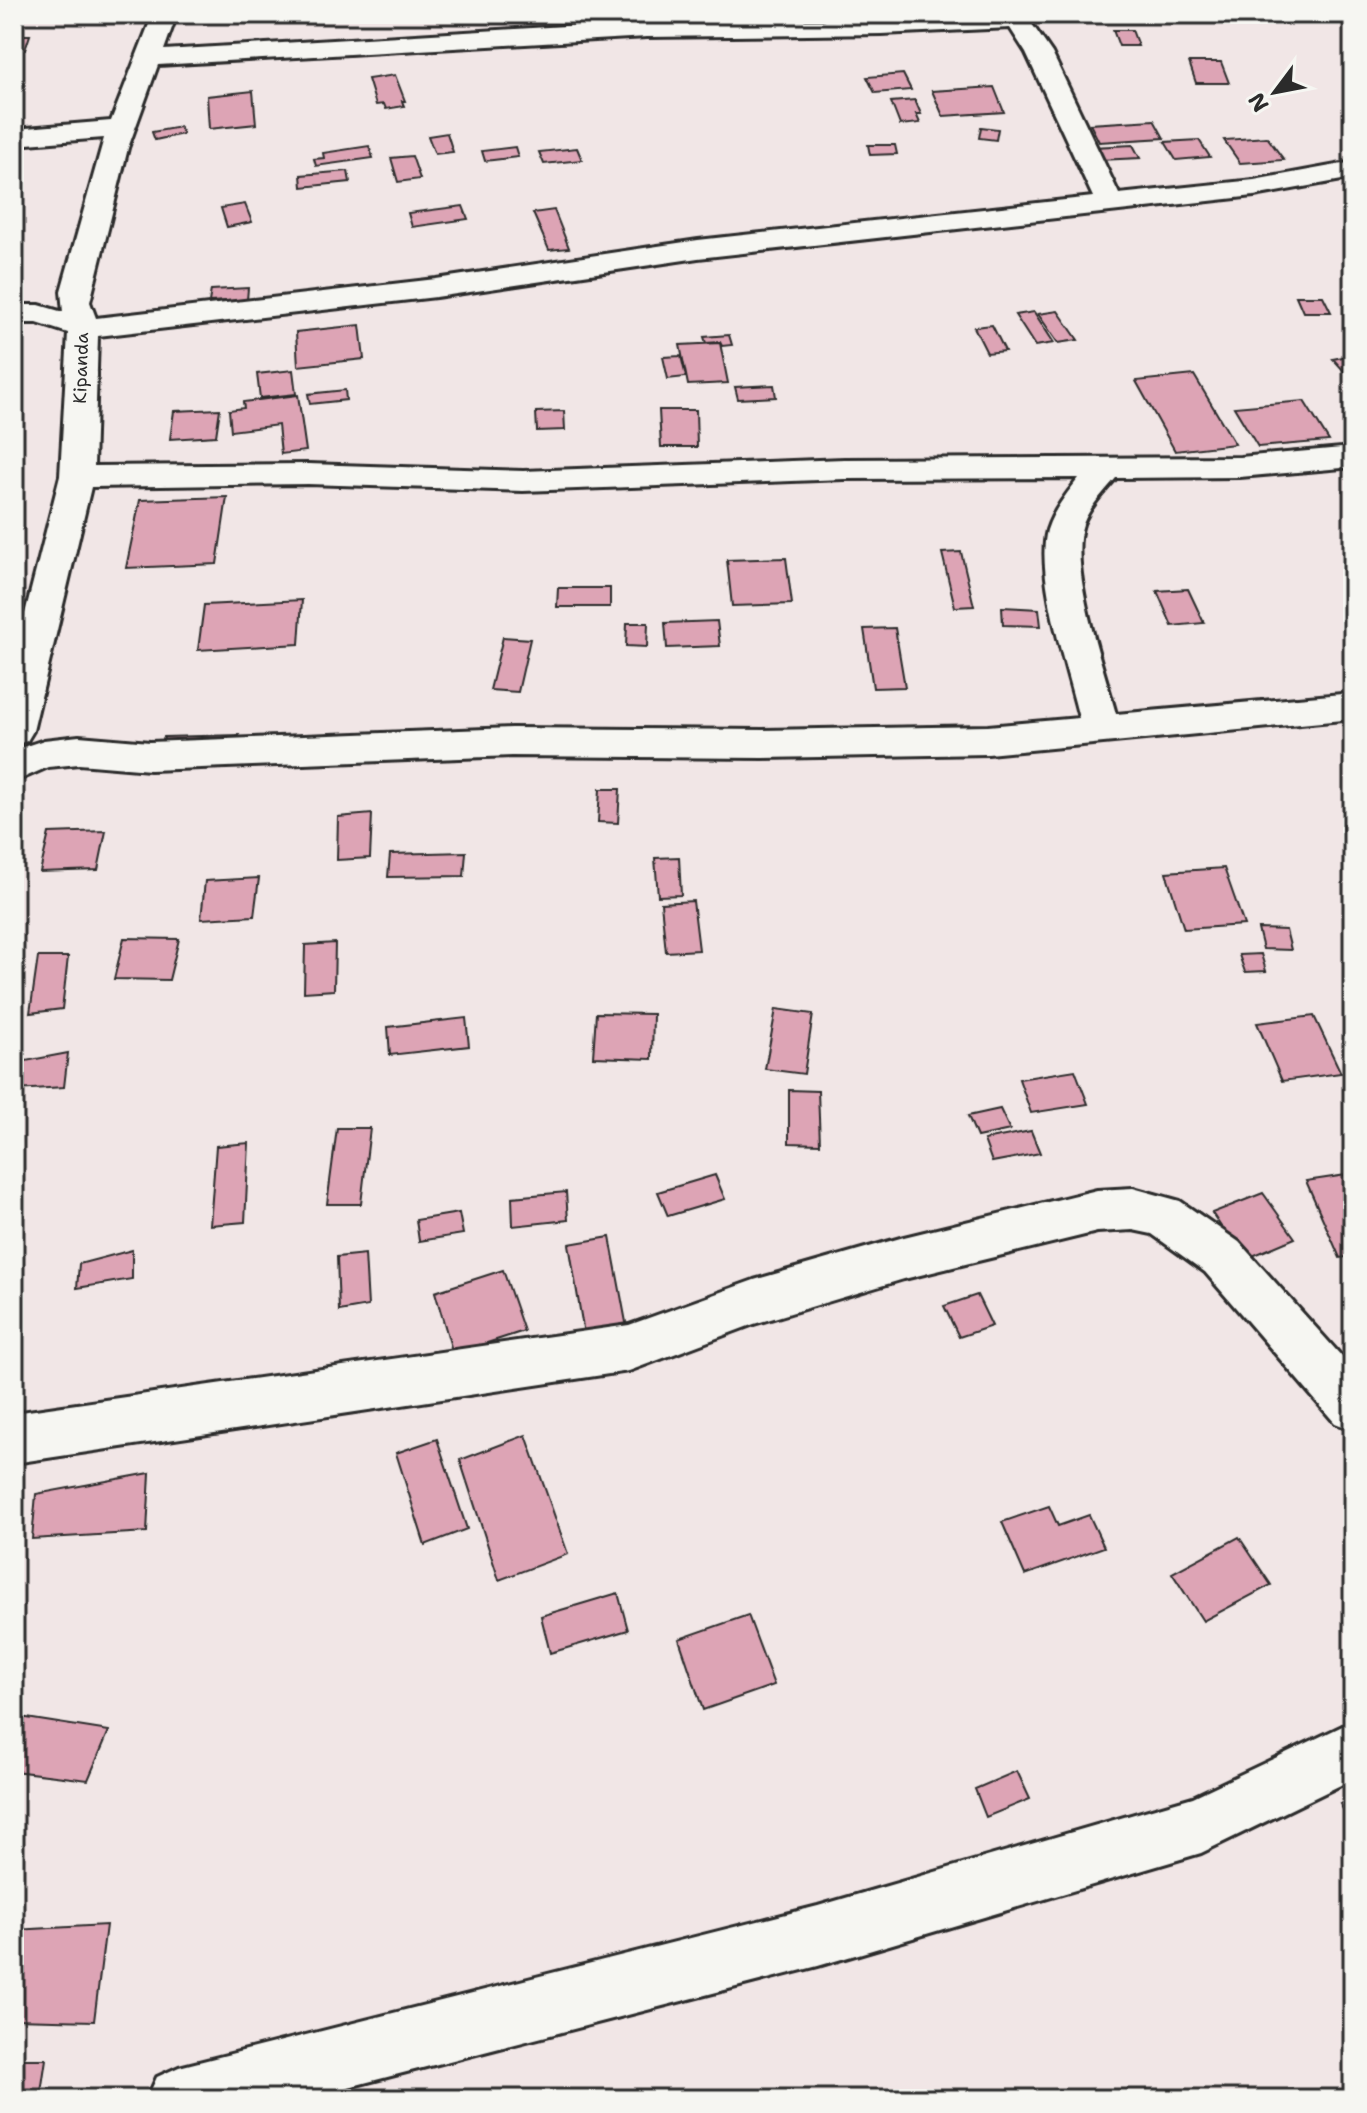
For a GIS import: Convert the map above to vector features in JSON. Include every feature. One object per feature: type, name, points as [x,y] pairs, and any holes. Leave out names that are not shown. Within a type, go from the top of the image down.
[{"type":"street","name":"Kipanda","points":[[14,731],[77,476],[80,351],[84,328],[75,302],[76,291],[122,128],[165,14]]},
{"type":"street","points":[[150,58],[647,29],[918,26],[1015,17],[1039,53],[1110,204]]},
{"type":"street","points":[[14,137],[122,128]]},
{"type":"street","points":[[14,314],[39,314],[84,328],[436,288],[698,249],[1254,188],[1353,170]]},
{"type":"street","points":[[77,476],[308,474],[523,481],[844,469],[1240,467],[1353,457]]},
{"type":"street","points":[[1101,729],[1063,570],[1063,535],[1073,509],[1106,468]]},
{"type":"street","points":[[14,768],[38,755],[97,751],[150,756],[512,742],[763,744],[988,740],[1353,706]]},
{"type":"street","points":[[14,1438],[629,1348],[754,1302],[904,1258],[1097,1211],[1133,1209],[1163,1216],[1196,1236],[1222,1257],[1353,1406]]},
{"type":"street","points":[[179,2099],[818,1936],[1201,1824],[1353,1749]]},
{"type":"building","points":[[1113,30],[1132,30],[1138,46],[1119,46]]},
{"type":"building","points":[[14,35],[30,35],[25,50],[14,50]]},
{"type":"building","points":[[1189,62],[1221,62],[1229,83],[1196,83]]},
{"type":"building","points":[[903,74],[911,90],[875,93],[867,77]]},
{"type":"building","points":[[395,75],[404,106],[386,109],[384,104],[376,105],[368,79]]},
{"type":"building","points":[[994,87],[1004,112],[943,116],[932,91]]},
{"type":"building","points":[[253,91],[256,124],[209,129],[207,96]]},
{"type":"building","points":[[915,100],[921,114],[916,114],[920,123],[900,125],[891,102]]},
{"type":"building","points":[[1154,120],[1164,138],[1099,142],[1090,124]]},
{"type":"building","points":[[180,127],[183,134],[155,140],[152,132]]},
{"type":"building","points":[[981,127],[998,129],[996,140],[979,138]]},
{"type":"building","points":[[447,133],[453,152],[435,154],[428,136]]},
{"type":"building","points":[[1267,137],[1284,160],[1240,163],[1224,140]]},
{"type":"building","points":[[1199,140],[1210,157],[1176,160],[1165,142]]},
{"type":"building","points":[[868,145],[895,145],[897,154],[870,155]]},
{"type":"building","points":[[1133,145],[1140,158],[1099,160],[1093,147]]},
{"type":"building","points":[[369,146],[373,158],[316,166],[314,159],[324,158],[323,153]]},
{"type":"building","points":[[515,147],[518,157],[485,161],[482,151]]},
{"type":"building","points":[[577,148],[582,160],[544,164],[539,152]]},
{"type":"building","points":[[412,156],[420,179],[398,182],[391,158]]},
{"type":"building","points":[[348,171],[350,182],[302,187],[301,175]]},
{"type":"building","points":[[245,204],[252,222],[227,227],[221,208]]},
{"type":"building","points":[[463,206],[468,219],[412,227],[408,213]]},
{"type":"building","points":[[554,210],[569,248],[549,250],[533,213]]},
{"type":"building","points":[[248,288],[247,300],[209,302],[211,290]]},
{"type":"building","points":[[1296,296],[1323,296],[1331,312],[1303,312]]},
{"type":"building","points":[[1058,311],[1078,340],[1058,343],[1038,314]]},
{"type":"building","points":[[1034,312],[1054,343],[1035,346],[1015,315]]},
{"type":"building","points":[[360,325],[364,359],[298,366],[296,332]]},
{"type":"building","points":[[992,325],[1005,351],[987,353],[974,327]]},
{"type":"building","points":[[729,335],[732,345],[706,343],[704,337]]},
{"type":"building","points":[[720,343],[728,383],[688,385],[680,345]]},
{"type":"building","points":[[1353,355],[1353,370],[1344,371],[1333,359]]},
{"type":"building","points":[[681,356],[686,377],[668,379],[663,357]]},
{"type":"building","points":[[293,370],[296,394],[260,398],[257,374]]},
{"type":"building","points":[[1194,375],[1235,444],[1175,451],[1136,381]]},
{"type":"building","points":[[774,385],[776,397],[738,399],[735,387]]},
{"type":"building","points":[[345,390],[346,400],[310,404],[308,394]]},
{"type":"building","points":[[298,395],[306,451],[281,454],[278,425],[231,431],[229,410],[244,408],[243,402]]},
{"type":"building","points":[[1304,401],[1329,441],[1258,447],[1234,407]]},
{"type":"building","points":[[220,409],[216,436],[170,439],[174,411]]},
{"type":"building","points":[[659,410],[696,410],[697,447],[661,447]]},
{"type":"building","points":[[564,411],[565,430],[537,431],[536,412]]},
{"type":"building","points":[[227,497],[217,564],[126,568],[140,500]]},
{"type":"building","points":[[961,552],[974,606],[955,607],[942,553]]},
{"type":"building","points":[[786,558],[792,604],[732,606],[727,560]]},
{"type":"building","points":[[558,588],[610,588],[610,607],[557,607]]},
{"type":"building","points":[[1188,589],[1204,623],[1172,626],[1157,591]]},
{"type":"building","points":[[302,600],[299,644],[198,650],[204,605]]},
{"type":"building","points":[[1002,607],[1039,609],[1041,626],[1003,625]]},
{"type":"building","points":[[717,621],[720,646],[667,648],[665,623]]},
{"type":"building","points":[[627,623],[648,623],[647,647],[626,646]]},
{"type":"building","points":[[895,628],[905,687],[873,688],[864,629]]},
{"type":"building","points":[[503,637],[530,639],[518,692],[490,690]]},
{"type":"building","points":[[239,735],[237,751],[161,752],[164,737]]},
{"type":"building","points":[[600,789],[620,789],[618,823],[598,822]]},
{"type":"building","points":[[372,814],[370,858],[337,860],[338,817]]},
{"type":"building","points":[[106,831],[98,870],[40,872],[49,833]]},
{"type":"building","points":[[466,852],[464,876],[388,877],[390,854]]},
{"type":"building","points":[[679,857],[681,895],[658,896],[655,858]]},
{"type":"building","points":[[1224,868],[1244,925],[1184,929],[1166,872]]},
{"type":"building","points":[[259,878],[254,916],[201,919],[205,881]]},
{"type":"building","points":[[693,901],[699,950],[666,952],[661,903]]},
{"type":"building","points":[[1258,929],[1286,930],[1291,950],[1263,949]]},
{"type":"building","points":[[124,938],[179,939],[169,980],[114,979]]},
{"type":"building","points":[[335,943],[334,990],[304,992],[305,945]]},
{"type":"building","points":[[1261,954],[1266,971],[1245,972],[1239,955]]},
{"type":"building","points":[[38,957],[68,957],[62,1009],[30,1013]]},
{"type":"building","points":[[776,1009],[813,1014],[804,1074],[765,1069]]},
{"type":"building","points":[[596,1013],[653,1014],[652,1059],[593,1057]]},
{"type":"building","points":[[1314,1016],[1341,1073],[1282,1081],[1257,1023]]},
{"type":"building","points":[[466,1018],[469,1046],[390,1055],[388,1027]]},
{"type":"building","points":[[68,1053],[64,1087],[16,1090],[20,1062]]},
{"type":"building","points":[[1075,1070],[1088,1104],[1031,1113],[1019,1079]]},
{"type":"building","points":[[789,1090],[818,1091],[820,1144],[789,1143]]},
{"type":"building","points":[[1000,1109],[1010,1130],[977,1137],[968,1116]]},
{"type":"building","points":[[337,1128],[370,1128],[361,1204],[327,1204]]},
{"type":"building","points":[[1031,1131],[1040,1153],[992,1162],[984,1140]]},
{"type":"building","points":[[249,1143],[245,1222],[210,1225],[216,1146]]},
{"type":"building","points":[[1353,1174],[1353,1256],[1340,1258],[1306,1181]]},
{"type":"building","points":[[715,1175],[725,1199],[668,1216],[658,1192]]},
{"type":"building","points":[[566,1192],[568,1220],[513,1226],[512,1197]]},
{"type":"building","points":[[1263,1193],[1295,1238],[1243,1260],[1212,1213]]},
{"type":"building","points":[[459,1213],[463,1234],[419,1241],[416,1220]]},
{"type":"building","points":[[610,1237],[628,1333],[585,1340],[569,1244]]},
{"type":"building","points":[[132,1250],[132,1279],[77,1288],[79,1264]]},
{"type":"building","points":[[365,1254],[368,1306],[339,1311],[337,1257]]},
{"type":"building","points":[[503,1270],[524,1331],[453,1354],[435,1292]]},
{"type":"building","points":[[977,1295],[992,1326],[959,1337],[944,1306]]},
{"type":"building","points":[[526,1435],[568,1554],[499,1580],[460,1460]]},
{"type":"building","points":[[437,1439],[467,1529],[425,1545],[396,1453]]},
{"type":"building","points":[[150,1473],[147,1532],[32,1539],[36,1494]]},
{"type":"building","points":[[1049,1506],[1058,1526],[1089,1515],[1104,1547],[1025,1575],[1002,1522]]},
{"type":"building","points":[[1239,1537],[1271,1585],[1203,1621],[1172,1573]]},
{"type":"building","points":[[618,1593],[628,1630],[550,1653],[541,1616]]},
{"type":"building","points":[[748,1615],[774,1685],[703,1710],[679,1639]]},
{"type":"building","points":[[14,1716],[109,1731],[88,1780],[14,1771]]},
{"type":"building","points":[[1017,1771],[1030,1799],[986,1817],[975,1789]]},
{"type":"building","points":[[1353,1798],[1353,1826],[1340,1804]]},
{"type":"building","points":[[106,1925],[94,2021],[14,2019],[14,1930]]},
{"type":"building","points":[[14,2059],[46,2059],[40,2099],[14,2099]]}]
